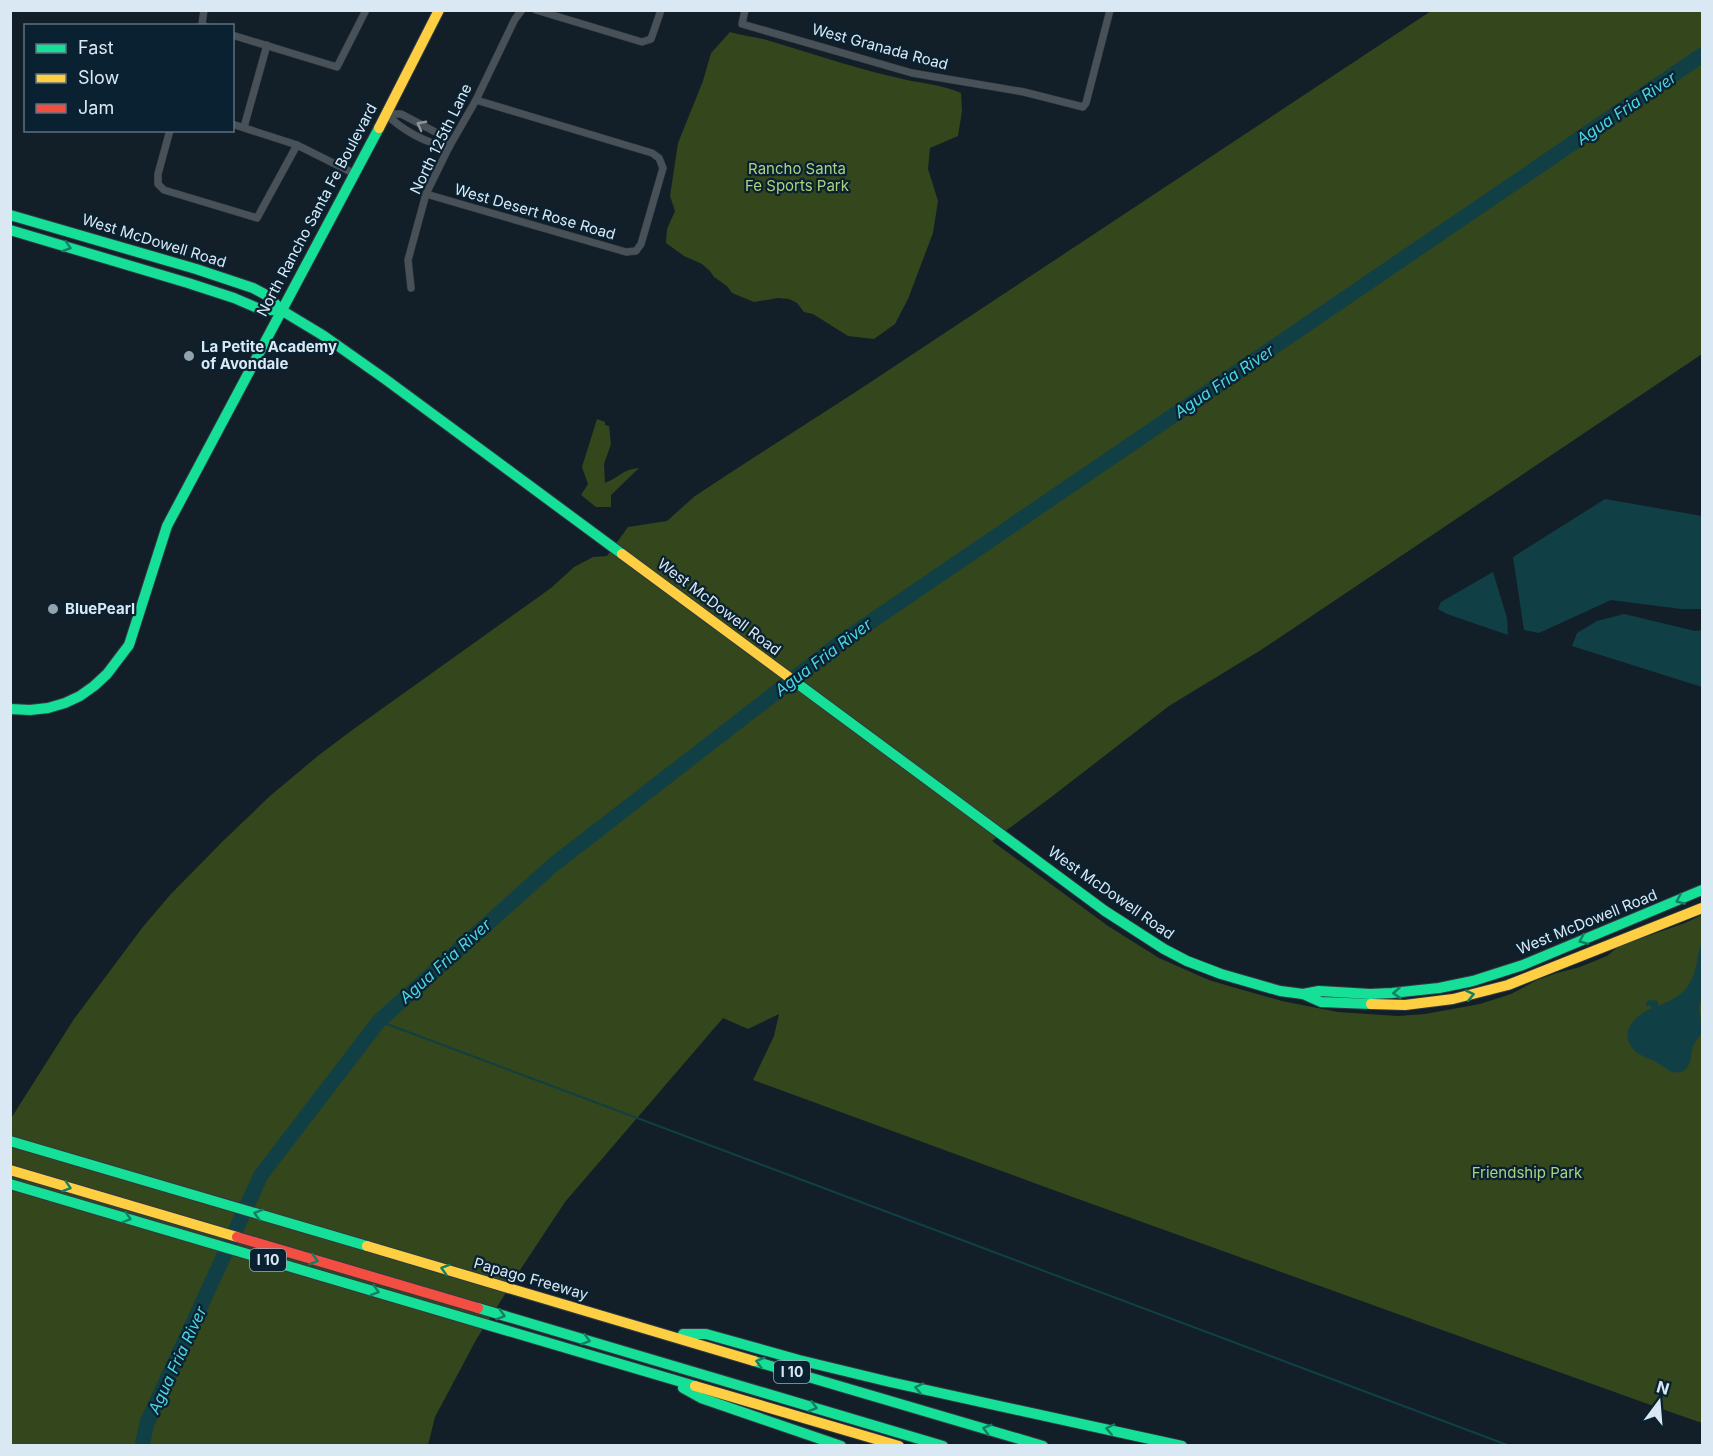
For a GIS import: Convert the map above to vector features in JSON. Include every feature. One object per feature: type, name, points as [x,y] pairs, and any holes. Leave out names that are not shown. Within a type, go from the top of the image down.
[{"type":"main road","name":"North Rancho Santa Fe Boulevard","points":[[10,709],[38,709],[76,699],[88,692],[119,662],[129,645],[167,526],[440,10]]},
{"type":"main road","name":"West McDowell Road","points":[[10,215],[237,282],[268,296],[281,310],[336,344],[1001,835],[1105,910],[1164,949],[1187,961],[1238,980],[1280,991],[1303,994],[1319,992],[1370,994],[1439,988],[1473,981],[1523,965],[1702,890]]},
{"type":"main road","name":"West McDowell Road","points":[[10,230],[188,283],[262,310],[281,310]]},
{"type":"main road","name":"West McDowell Road","points":[[1303,994],[1321,1002],[1355,1005],[1405,1005],[1453,999],[1522,980],[1702,908]]},
{"type":"main road","points":[[10,1132],[90,1164]]},
{"type":"main road","name":"Papago Freeway","points":[[10,1141],[1043,1446]]},
{"type":"main road","points":[[10,1170],[943,1446]]},
{"type":"main road","name":"I 10","points":[[10,1184],[899,1446]]},
{"type":"main road","points":[[663,1333],[706,1335],[890,1382],[1182,1446]]},
{"type":"main road","points":[[663,1376],[701,1398],[841,1446]]},
{"type":"street","points":[[234,36],[337,68],[366,10]]},
{"type":"street","name":"North 125th Lane","points":[[411,288],[408,260],[426,194],[476,100],[515,19],[522,10]]},
{"type":"street","points":[[536,10],[642,42],[651,39],[661,10]]},
{"type":"street","name":"West Granada Road","points":[[745,10],[742,24],[912,73],[1024,92],[1083,107],[1086,103],[1110,10]]},
{"type":"street","points":[[244,127],[267,45]]},
{"type":"street","name":"West Desert Rose Road","points":[[426,194],[626,252],[636,251],[641,244],[663,168],[659,158],[652,153],[476,100]]},
{"type":"street","points":[[386,114],[402,114],[443,136],[450,147]]},
{"type":"street","points":[[234,124],[297,145],[355,174]]},
{"type":"street","points":[[169,132],[158,174],[158,184],[164,190],[257,218],[297,145]]},
{"type":"green space","name":"Friendship Park","points":[[1431,11],[1702,11],[1702,354],[1261,650],[1169,706],[992,841],[1108,926],[1159,958],[1209,980],[1282,1001],[1338,1012],[1398,1016],[1425,1014],[1480,1004],[1511,994],[1537,980],[1580,967],[1607,956],[1619,946],[1702,915],[1702,1423],[753,1080],[774,1036],[779,1014],[748,1029],[723,1018],[565,1202],[476,1340],[435,1417],[428,1445],[11,1445],[10,1120],[74,1019],[142,928],[170,895],[223,841],[270,796],[355,728],[551,588],[574,567],[593,557],[607,556],[628,527],[667,521],[695,496]]},
{"type":"green space","name":"Rancho Santa Fe Sports Park","points":[[730,32],[873,72],[941,86],[961,93],[962,111],[958,136],[930,148],[928,169],[938,201],[933,233],[908,299],[895,324],[874,339],[848,336],[813,314],[804,312],[797,303],[789,299],[778,298],[754,302],[732,293],[702,264],[684,256],[666,243],[667,229],[675,211],[670,196],[678,143],[703,81],[711,53]]},
{"type":"green space","points":[[597,419],[609,426],[611,444],[604,464],[605,483],[624,472],[639,468],[611,495],[611,507],[596,507],[581,495],[588,484],[582,467]]},
{"type":"shaded area","points":[[1605,499],[1702,516],[1702,609],[1681,609],[1611,600],[1539,633],[1524,630],[1513,557]]},
{"type":"shaded area","points":[[1493,572],[1507,618],[1508,635],[1438,609],[1441,602]]},
{"type":"shaded area","points":[[1624,614],[1695,631],[1702,630],[1702,687],[1572,646],[1577,633],[1597,621]]},
{"type":"shaded area","points":[[1702,944],[1702,997],[1699,1007],[1702,1032],[1694,1044],[1688,1067],[1678,1073],[1668,1070],[1635,1051],[1630,1044],[1628,1031],[1634,1020],[1652,1008],[1649,1005],[1645,1006],[1648,1000],[1658,1001],[1658,1006],[1684,991],[1695,972]]},
{"type":"waterway","name":"Agua Fria River","points":[[142,1446],[147,1423],[261,1175],[379,1021],[553,865],[841,642],[1702,55]]},
{"type":"waterway","points":[[379,1021],[1510,1446]]},
{"type":"traffic: fast","points":[[10,709],[48,708],[80,696],[107,674],[129,645],[167,526],[379,128]]},
{"type":"traffic: fast","points":[[10,215],[196,269],[253,288],[268,296],[281,310],[324,336],[385,379],[622,554]]},
{"type":"traffic: fast","points":[[10,230],[188,283],[262,310],[281,310]]},
{"type":"traffic: fast","points":[[794,681],[1105,911],[1164,949],[1221,974],[1280,991],[1303,994],[1321,1002],[1371,1004]]},
{"type":"traffic: fast","points":[[1303,994],[1319,991],[1392,993],[1439,988],[1473,981],[1523,965],[1702,890]]},
{"type":"traffic: fast","points":[[10,1141],[367,1246]]},
{"type":"traffic: fast","points":[[10,1184],[695,1386]]},
{"type":"traffic: fast","points":[[478,1308],[943,1446]]},
{"type":"traffic: fast","points":[[683,1334],[706,1334],[890,1382],[1182,1446]]},
{"type":"traffic: fast","points":[[754,1361],[1043,1446]]},
{"type":"traffic: fast","points":[[683,1388],[701,1398],[841,1446]]},
{"type":"traffic: slow","points":[[379,128],[439,10]]},
{"type":"traffic: slow","points":[[622,554],[794,681]]},
{"type":"traffic: slow","points":[[1371,1004],[1405,1005],[1453,999],[1508,985],[1702,908]]},
{"type":"traffic: slow","points":[[10,1170],[237,1237]]},
{"type":"traffic: slow","points":[[367,1246],[754,1361]]},
{"type":"traffic: slow","points":[[695,1386],[899,1446]]},
{"type":"traffic: jam","points":[[237,1237],[478,1308]]},
{"type":"place","name":"La Petite Academy of Avondale","points":[[189,356]]},
{"type":"place","name":"BluePearl","points":[[53,609]]}]
